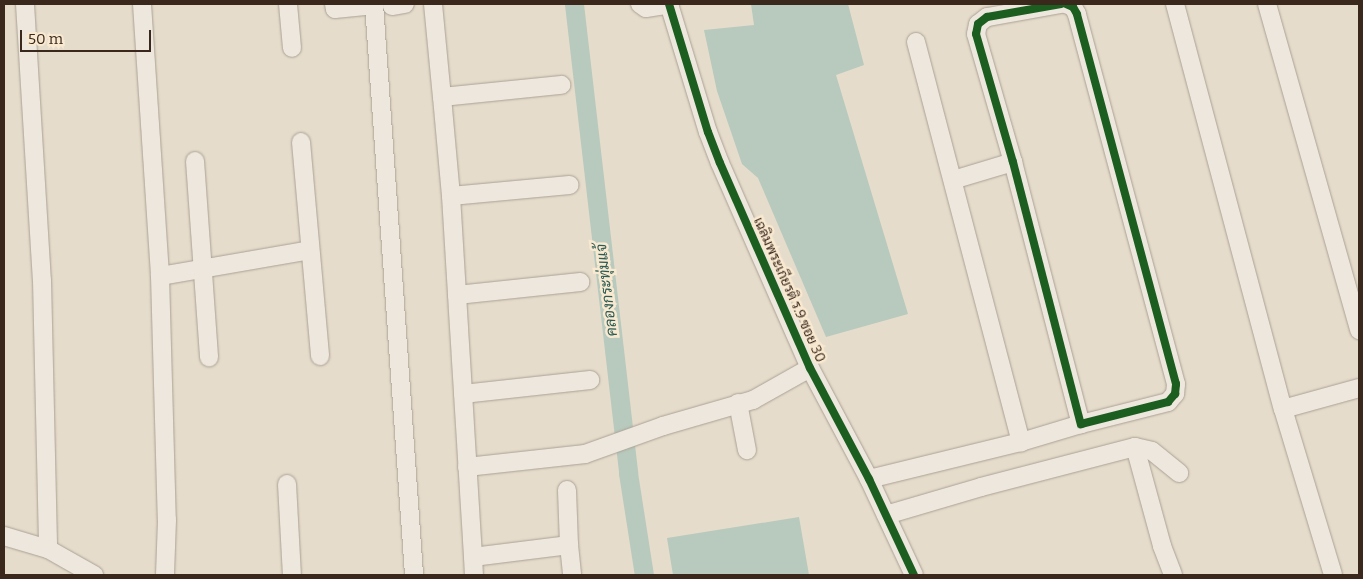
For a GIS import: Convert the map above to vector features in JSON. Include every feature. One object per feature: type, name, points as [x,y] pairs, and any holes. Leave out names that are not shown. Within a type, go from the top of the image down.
[{"type":"street","points":[[25,4],[42,280],[48,549]]},
{"type":"street","points":[[142,4],[160,276],[167,520],[165,575]]},
{"type":"street","points":[[288,4],[292,48]]},
{"type":"street","points":[[334,4],[335,9],[386,5],[414,575]]},
{"type":"street","points":[[433,4],[451,196],[474,575]]},
{"type":"street","points":[[640,4],[646,8],[670,4]]},
{"type":"street","name":"เฉลิมพระเกียรติ ร.9 ซอย 30","points":[[670,4],[720,163],[810,368],[869,479],[914,575]]},
{"type":"street","points":[[1060,4],[987,17],[978,24],[976,34],[1013,162],[1081,424]]},
{"type":"street","points":[[869,479],[1021,442],[1081,424],[1168,402],[1175,394],[1176,384],[1077,14],[1073,7],[1066,4]]},
{"type":"street","points":[[1175,4],[1283,409],[1333,575]]},
{"type":"street","points":[[1267,4],[1359,330]]},
{"type":"street","points":[[916,42],[1021,442]]},
{"type":"street","points":[[442,97],[561,84]]},
{"type":"street","points":[[301,142],[320,356]]},
{"type":"street","points":[[195,161],[209,358]]},
{"type":"street","points":[[953,180],[1013,162]]},
{"type":"street","points":[[451,196],[569,186]]},
{"type":"street","points":[[160,276],[310,250]]},
{"type":"street","points":[[457,295],[580,282]]},
{"type":"street","points":[[467,467],[588,453],[661,427],[753,400],[810,368]]},
{"type":"street","points":[[463,394],[590,380]]},
{"type":"street","points":[[1283,409],[1359,388]]},
{"type":"street","points":[[738,403],[747,450]]},
{"type":"street","points":[[1135,447],[1162,546],[1173,575]]},
{"type":"street","points":[[886,515],[981,487],[1135,447],[1152,452],[1179,473]]},
{"type":"street","points":[[287,484],[292,575]]},
{"type":"street","points":[[567,490],[572,575]]},
{"type":"street","points":[[4,536],[48,549],[73,570],[94,575]]},
{"type":"street","points":[[473,557],[569,545]]},
{"type":"shaded area","points":[[751,4],[848,4],[864,65],[836,75],[908,314],[826,337],[758,178],[742,164],[717,91],[704,30],[754,25]]},
{"type":"shaded area","points":[[799,517],[809,575],[673,575],[667,538]]},
{"type":"waterway","name":"คลองกระทุ่มแจ้","points":[[574,4],[628,473],[644,575]]},
{"type":"cycle path","points":[[669,4],[708,132],[720,163],[810,368],[869,479],[914,575]]},
{"type":"cycle path","points":[[1061,4],[987,17],[978,24],[976,34],[1013,162],[1081,424],[1168,402],[1175,394],[1176,384],[1077,14],[1073,7],[1066,4]]}]
